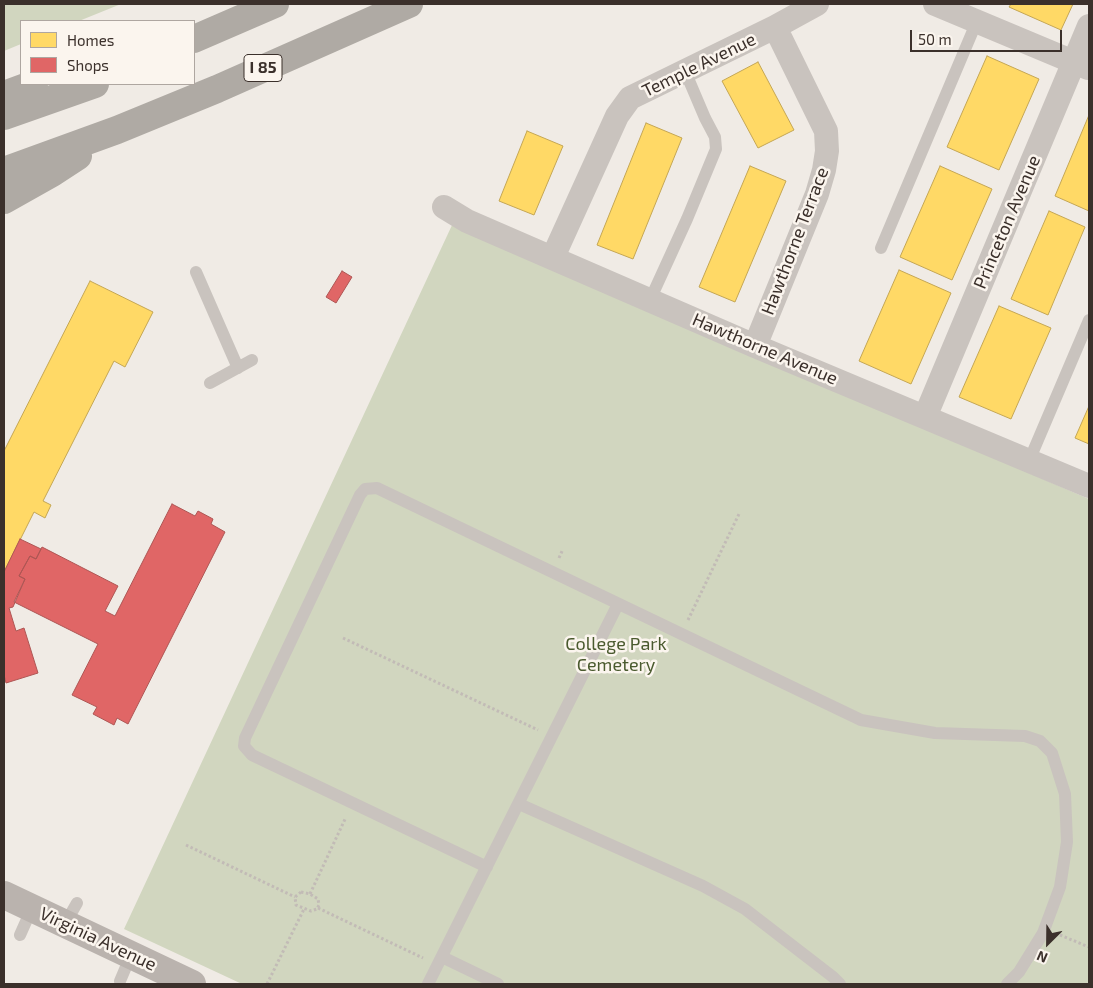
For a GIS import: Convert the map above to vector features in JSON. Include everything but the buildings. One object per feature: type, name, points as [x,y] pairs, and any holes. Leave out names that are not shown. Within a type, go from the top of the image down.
[{"type":"highway","points":[[195,39],[275,4]]},
{"type":"highway","name":"I 85","points":[[4,172],[117,130],[408,4]]},
{"type":"highway","points":[[4,95],[31,85]]},
{"type":"highway","points":[[4,116],[92,85]]},
{"type":"highway","points":[[4,200],[52,173],[117,130]]},
{"type":"main road","name":"Virginia Avenue","points":[[4,894],[32,908],[71,914],[131,955],[186,983]]},
{"type":"street","name":"Temple Avenue","points":[[552,257],[617,116],[630,98],[775,27],[817,4]]},
{"type":"street","points":[[936,4],[1082,65]]},
{"type":"street","name":"Princeton Avenue","points":[[925,417],[1082,65],[1089,26]]},
{"type":"street","name":"Hawthorne Terrace","points":[[755,346],[817,194],[827,151],[826,131],[775,27]]},
{"type":"street","name":"Hawthorne Avenue","points":[[444,207],[467,221],[755,346],[1089,486]]},
{"type":"lane","points":[[881,248],[977,21]]},
{"type":"lane","points":[[650,300],[716,150],[715,138],[685,71]]},
{"type":"lane","points":[[196,272],[238,368]]},
{"type":"lane","points":[[1029,461],[1089,320]]},
{"type":"lane","points":[[210,383],[252,360]]},
{"type":"lane","points":[[487,867],[252,755],[244,746],[245,738],[360,495],[365,489],[377,488],[861,720],[935,733],[1025,736],[1040,741],[1052,753],[1065,794],[1067,842],[1060,887],[1045,928],[1019,972],[1007,984]]},
{"type":"lane","points":[[428,984],[618,604]]},
{"type":"lane","points":[[519,804],[703,886],[745,909],[840,984]]},
{"type":"lane","points":[[20,935],[32,908]]},
{"type":"lane","points":[[120,981],[131,955]]},
{"type":"lane","points":[[440,961],[498,984]]},
{"type":"path","points":[[681,634],[739,514]]},
{"type":"path","points":[[560,556],[563,549]]},
{"type":"path","points":[[342,638],[552,736]]},
{"type":"path","points":[[310,894],[353,803]]},
{"type":"path","points":[[186,845],[295,897]]},
{"type":"path","points":[[295,897],[301,892],[310,894],[318,899],[318,908]]},
{"type":"path","points":[[295,897],[296,905],[304,909],[314,911],[318,908]]},
{"type":"path","points":[[318,908],[440,961]]},
{"type":"path","points":[[267,984],[304,909]]},
{"type":"path","points":[[1045,928],[1089,947]]},
{"type":"green space","points":[[4,4],[121,4],[81,20],[20,20],[20,44],[4,51]]},
{"type":"green space","name":"College Park Cemetery","points":[[453,223],[1089,499],[1089,984],[242,984],[124,929]]}]
